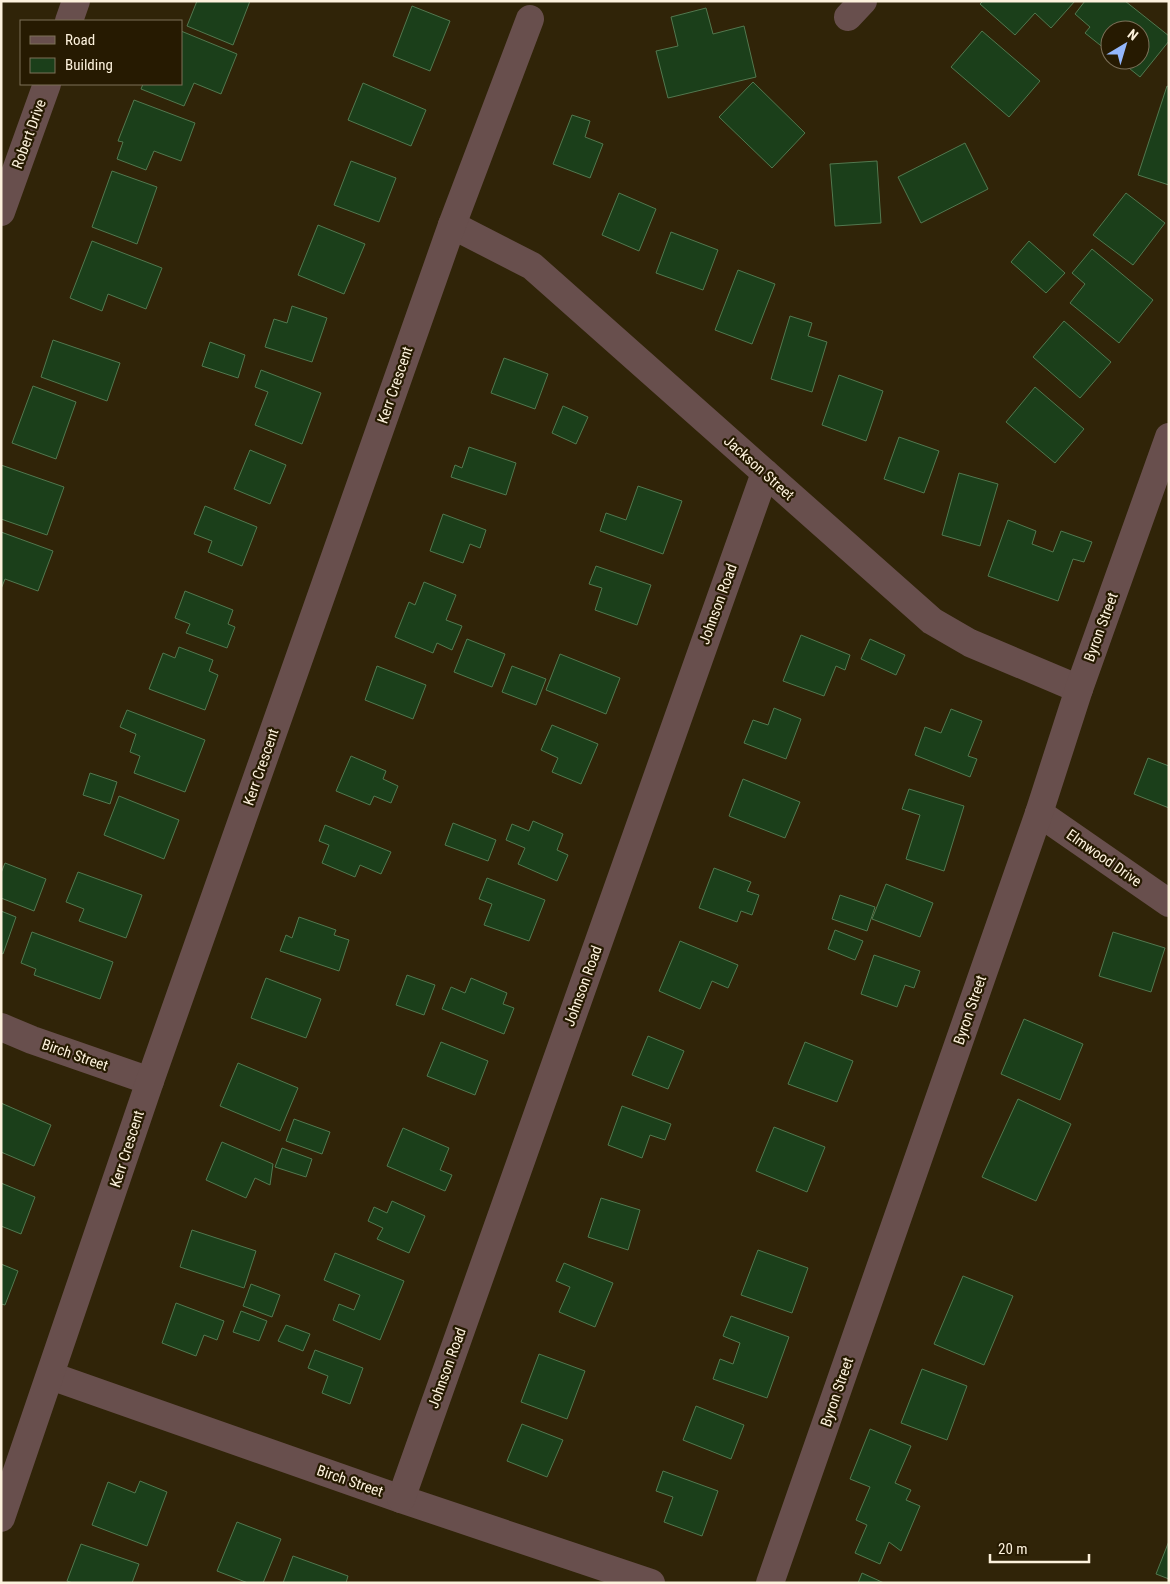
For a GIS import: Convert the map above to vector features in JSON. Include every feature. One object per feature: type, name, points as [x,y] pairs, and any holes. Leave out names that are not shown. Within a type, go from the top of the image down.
[{"type":"street","points":[[69,20],[76,1]]},
{"type":"street","name":"Kerr Crescent","points":[[1,1518],[150,1081],[452,225],[530,19]]},
{"type":"street","name":"Robert Drive","points":[[1,212],[47,85]]},
{"type":"street","name":"Jackson Street","points":[[452,225],[532,266],[932,621],[970,643],[1079,689]]},
{"type":"street","name":"Byron Street","points":[[770,1583],[1039,813],[1079,689],[1168,441]]},
{"type":"street","name":"Johnson Road","points":[[401,1499],[765,473]]},
{"type":"street","name":"Elmwood Drive","points":[[1039,813],[1169,903]]},
{"type":"street","name":"Birch Street","points":[[1,1026],[32,1040],[150,1081]]},
{"type":"street","name":"Birch Street","points":[[51,1376],[401,1499],[650,1583]]},
{"type":"building","points":[[197,1],[250,1],[233,45],[187,26]]},
{"type":"building","points":[[983,1],[1075,1],[1051,28],[1035,13],[1015,35],[980,4]]},
{"type":"building","points":[[1085,1],[1125,1],[1149,20],[1100,20],[1100,45],[1085,33],[1090,27],[1075,14]]},
{"type":"building","points":[[412,6],[450,21],[430,71],[393,56]]},
{"type":"building","points":[[706,8],[713,34],[744,26],[756,77],[668,98],[656,51],[678,46],[671,17]]},
{"type":"building","points":[[1150,21],[1169,36],[1169,41],[1150,65]]},
{"type":"building","points":[[182,31],[237,54],[221,94],[194,83],[184,106],[141,89],[143,85],[182,85]]},
{"type":"building","points":[[982,31],[1040,81],[1009,117],[951,67]]},
{"type":"building","points":[[1131,70],[1146,70],[1140,77]]},
{"type":"building","points":[[753,82],[805,133],[772,168],[719,117]]},
{"type":"building","points":[[363,83],[426,110],[411,146],[348,120]]},
{"type":"building","points":[[1167,86],[1169,87],[1169,185],[1138,175]]},
{"type":"building","points":[[134,100],[195,123],[181,161],[154,151],[146,170],[117,159],[123,142],[118,141]]},
{"type":"building","points":[[572,115],[590,121],[585,137],[603,144],[590,178],[553,164]]},
{"type":"building","points":[[965,143],[988,189],[921,223],[898,177]]},
{"type":"building","points":[[351,161],[396,178],[379,222],[334,205]]},
{"type":"building","points":[[877,161],[881,223],[835,226],[830,164]]},
{"type":"building","points":[[112,171],[157,187],[137,244],[92,227]]},
{"type":"building","points":[[619,193],[656,209],[639,251],[602,235]]},
{"type":"building","points":[[1126,193],[1165,223],[1133,265],[1093,235]]},
{"type":"building","points":[[318,225],[365,244],[344,294],[298,275]]},
{"type":"building","points":[[671,232],[718,250],[703,290],[656,273]]},
{"type":"building","points":[[92,241],[162,268],[146,309],[108,294],[102,311],[70,298]]},
{"type":"building","points":[[1029,241],[1065,273],[1046,293],[1011,262]]},
{"type":"building","points":[[1092,249],[1153,300],[1119,343],[1070,303],[1085,284],[1072,273]]},
{"type":"building","points":[[738,270],[775,284],[752,344],[715,330]]},
{"type":"building","points":[[292,306],[327,318],[312,362],[265,347],[274,319],[287,323]]},
{"type":"building","points":[[790,316],[812,323],[808,336],[827,342],[812,392],[771,379]]},
{"type":"building","points":[[1064,321],[1111,362],[1080,398],[1033,357]]},
{"type":"building","points":[[53,340],[120,363],[107,401],[41,377]]},
{"type":"building","points":[[210,342],[245,355],[238,378],[202,366]]},
{"type":"building","points":[[504,358],[548,374],[535,409],[491,393]]},
{"type":"building","points":[[261,370],[321,393],[302,444],[255,425],[268,392],[255,387]]},
{"type":"building","points":[[839,375],[883,391],[866,441],[822,425]]},
{"type":"building","points":[[33,386],[76,402],[56,459],[12,443]]},
{"type":"building","points":[[1035,387],[1084,429],[1055,463],[1006,422]]},
{"type":"building","points":[[563,406],[588,417],[576,444],[552,433]]},
{"type":"building","points":[[899,437],[939,451],[924,493],[884,479]]},
{"type":"building","points":[[469,447],[516,463],[506,495],[451,477],[455,465],[462,468]]},
{"type":"building","points":[[250,450],[286,465],[270,504],[234,489]]},
{"type":"building","points":[[1,465],[64,487],[47,535],[1,519]]},
{"type":"building","points":[[959,473],[998,484],[980,546],[942,535]]},
{"type":"building","points":[[638,486],[682,501],[663,554],[600,531],[606,513],[626,520]]},
{"type":"building","points":[[205,506],[257,527],[242,566],[208,552],[212,541],[194,534]]},
{"type":"building","points":[[443,514],[486,530],[480,548],[470,544],[463,563],[430,551]]},
{"type":"building","points":[[1008,520],[1036,531],[1032,544],[1053,552],[1061,531],[1092,542],[1084,562],[1073,559],[1058,601],[988,576]]},
{"type":"building","points":[[1,532],[53,551],[38,591],[5,579],[1,589]]},
{"type":"building","points":[[596,566],[651,585],[637,625],[595,610],[602,588],[589,584]]},
{"type":"building","points":[[424,582],[456,595],[446,620],[462,626],[452,650],[437,643],[433,653],[395,637],[409,602],[415,605]]},
{"type":"building","points":[[185,591],[233,610],[228,624],[235,627],[227,648],[186,633],[190,624],[175,618]]},
{"type":"building","points":[[801,635],[850,655],[845,670],[836,666],[824,696],[783,681]]},
{"type":"building","points":[[467,639],[505,654],[492,687],[454,672]]},
{"type":"building","points":[[870,639],[905,655],[896,675],[861,659]]},
{"type":"building","points":[[179,647],[213,660],[209,671],[218,675],[205,710],[149,689],[163,653],[175,658]]},
{"type":"building","points":[[560,654],[620,678],[606,714],[546,690]]},
{"type":"building","points":[[377,666],[426,685],[413,719],[365,700]]},
{"type":"building","points":[[512,666],[546,679],[536,705],[502,692]]},
{"type":"building","points":[[774,708],[801,719],[786,759],[744,743],[753,720],[768,725]]},
{"type":"building","points":[[951,709],[982,721],[968,756],[977,759],[970,777],[915,755],[925,727],[941,733]]},
{"type":"building","points":[[127,710],[205,740],[185,792],[134,773],[140,756],[130,752],[136,734],[120,727]]},
{"type":"building","points":[[552,725],[598,744],[581,784],[552,772],[558,758],[541,750]]},
{"type":"building","points":[[351,756],[386,771],[383,779],[398,786],[391,803],[374,796],[370,805],[336,791]]},
{"type":"building","points":[[1148,758],[1169,766],[1169,808],[1134,794]]},
{"type":"building","points":[[90,773],[117,782],[110,804],[83,795]]},
{"type":"building","points":[[743,779],[800,802],[785,838],[729,816]]},
{"type":"building","points":[[909,789],[964,806],[944,871],[906,859],[920,815],[902,809]]},
{"type":"building","points":[[119,796],[179,820],[164,859],[104,835]]},
{"type":"building","points":[[533,821],[563,834],[557,850],[568,855],[557,881],[518,864],[525,848],[506,840],[512,824],[529,831]]},
{"type":"building","points":[[453,823],[496,840],[488,861],[445,845]]},
{"type":"building","points":[[325,825],[391,852],[381,874],[360,865],[355,877],[322,863],[329,845],[319,841]]},
{"type":"building","points":[[5,863],[46,879],[34,911],[1,898],[1,873]]},
{"type":"building","points":[[714,868],[751,882],[747,891],[759,895],[752,915],[741,911],[737,922],[699,908]]},
{"type":"building","points":[[78,872],[142,895],[126,938],[79,921],[84,909],[66,902]]},
{"type":"building","points":[[487,878],[545,900],[529,941],[484,925],[492,904],[479,899]]},
{"type":"building","points":[[886,884],[933,903],[920,937],[872,919]]},
{"type":"building","points":[[840,895],[875,907],[867,931],[832,919]]},
{"type":"building","points":[[1,911],[16,917],[3,954],[1,953]]},
{"type":"building","points":[[299,917],[336,930],[334,935],[349,940],[339,971],[280,951],[286,935],[292,938]]},
{"type":"building","points":[[835,930],[863,941],[855,960],[828,949]]},
{"type":"building","points":[[32,932],[113,962],[100,999],[34,975],[36,969],[21,963]]},
{"type":"building","points":[[1113,932],[1165,948],[1151,992],[1099,976]]},
{"type":"building","points":[[680,941],[738,965],[728,988],[712,981],[700,1009],[659,991]]},
{"type":"building","points":[[874,955],[920,971],[914,988],[905,985],[897,1007],[861,994]]},
{"type":"building","points":[[407,975],[435,985],[424,1015],[396,1005]]},
{"type":"building","points":[[266,978],[321,999],[306,1038],[251,1018]]},
{"type":"building","points":[[471,978],[507,993],[503,1004],[514,1008],[504,1034],[442,1009],[451,987],[465,993]]},
{"type":"building","points":[[1024,1019],[1083,1044],[1060,1100],[1001,1074]]},
{"type":"building","points":[[648,1036],[684,1051],[668,1089],[632,1075]]},
{"type":"building","points":[[441,1042],[488,1061],[475,1095],[427,1076]]},
{"type":"building","points":[[805,1042],[853,1061],[837,1102],[788,1084]]},
{"type":"building","points":[[238,1063],[298,1088],[280,1131],[220,1106]]},
{"type":"building","points":[[1018,1099],[1071,1124],[1036,1201],[982,1177]]},
{"type":"building","points":[[1,1103],[51,1125],[34,1166],[1,1152]]},
{"type":"building","points":[[622,1106],[671,1124],[665,1140],[650,1135],[642,1158],[608,1145]]},
{"type":"building","points":[[294,1119],[330,1132],[322,1154],[286,1141]]},
{"type":"building","points":[[774,1127],[825,1147],[807,1192],[756,1171]]},
{"type":"building","points":[[403,1128],[449,1148],[440,1170],[452,1175],[445,1191],[387,1166]]},
{"type":"building","points":[[222,1142],[273,1164],[270,1185],[255,1178],[246,1198],[206,1180]]},
{"type":"building","points":[[282,1148],[312,1159],[306,1177],[275,1167]]},
{"type":"building","points":[[1,1183],[35,1197],[21,1234],[1,1226]]},
{"type":"building","points":[[601,1198],[640,1210],[628,1250],[588,1237]]},
{"type":"building","points":[[392,1201],[425,1216],[409,1253],[377,1239],[383,1228],[368,1221],[374,1207],[387,1213]]},
{"type":"building","points":[[192,1230],[256,1251],[244,1288],[180,1267]]},
{"type":"building","points":[[758,1250],[808,1268],[792,1313],[741,1295]]},
{"type":"building","points":[[335,1253],[404,1281],[380,1340],[333,1320],[339,1304],[354,1310],[360,1295],[324,1280]]},
{"type":"building","points":[[564,1263],[613,1283],[595,1327],[559,1312],[570,1287],[556,1281]]},
{"type":"building","points":[[1,1264],[18,1271],[5,1305],[1,1304]]},
{"type":"building","points":[[963,1276],[1013,1296],[984,1365],[934,1344]]},
{"type":"building","points":[[251,1284],[280,1295],[272,1317],[243,1306]]},
{"type":"building","points":[[176,1303],[224,1321],[217,1340],[204,1335],[196,1356],[162,1343]]},
{"type":"building","points":[[241,1311],[267,1321],[259,1341],[233,1332]]},
{"type":"building","points":[[731,1316],[789,1337],[767,1398],[713,1379],[720,1359],[733,1364],[740,1343],[723,1336]]},
{"type":"building","points":[[286,1325],[310,1334],[303,1351],[278,1341]]},
{"type":"building","points":[[315,1350],[363,1368],[350,1404],[322,1393],[328,1376],[308,1368]]},
{"type":"building","points":[[539,1354],[585,1371],[567,1419],[521,1402]]},
{"type":"building","points":[[922,1369],[967,1386],[947,1440],[901,1423]]},
{"type":"building","points":[[696,1406],[744,1425],[731,1459],[683,1440]]},
{"type":"building","points":[[522,1424],[563,1440],[547,1477],[507,1461]]},
{"type":"building","points":[[870,1429],[911,1446],[895,1483],[911,1490],[906,1500],[920,1506],[901,1551],[889,1542],[880,1564],[855,1553],[867,1525],[856,1520],[870,1487],[850,1479]]},
{"type":"building","points":[[663,1471],[718,1491],[702,1536],[664,1522],[673,1497],[656,1491]]},
{"type":"building","points":[[140,1481],[167,1492],[147,1546],[92,1525],[108,1482],[135,1493]]},
{"type":"building","points":[[237,1522],[281,1539],[263,1583],[248,1583],[217,1571]]},
{"type":"building","points":[[1169,1541],[1169,1579],[1156,1574]]},
{"type":"building","points":[[81,1544],[139,1564],[132,1583],[73,1583],[67,1581]]},
{"type":"building","points":[[293,1556],[348,1576],[346,1583],[283,1583]]},
{"type":"building","points":[[862,1573],[884,1583],[858,1583]]}]
